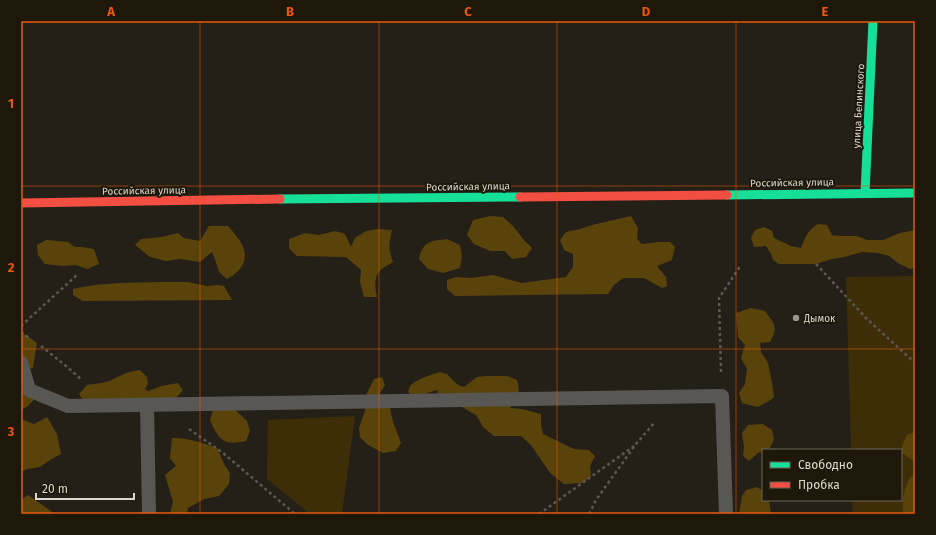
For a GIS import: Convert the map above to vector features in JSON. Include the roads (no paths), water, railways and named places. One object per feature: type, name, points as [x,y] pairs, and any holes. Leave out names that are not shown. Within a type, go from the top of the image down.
[{"type":"main road","name":"улица Белинского","points":[[865,193],[872,21]]},
{"type":"main road","name":"Российская улица","points":[[21,203],[915,193]]},
{"type":"lane","points":[[21,362],[29,390],[68,406],[722,396],[726,514]]},
{"type":"lane","points":[[149,514],[151,405]]},
{"type":"place","name":"Дымок","points":[[796,318]]}]
